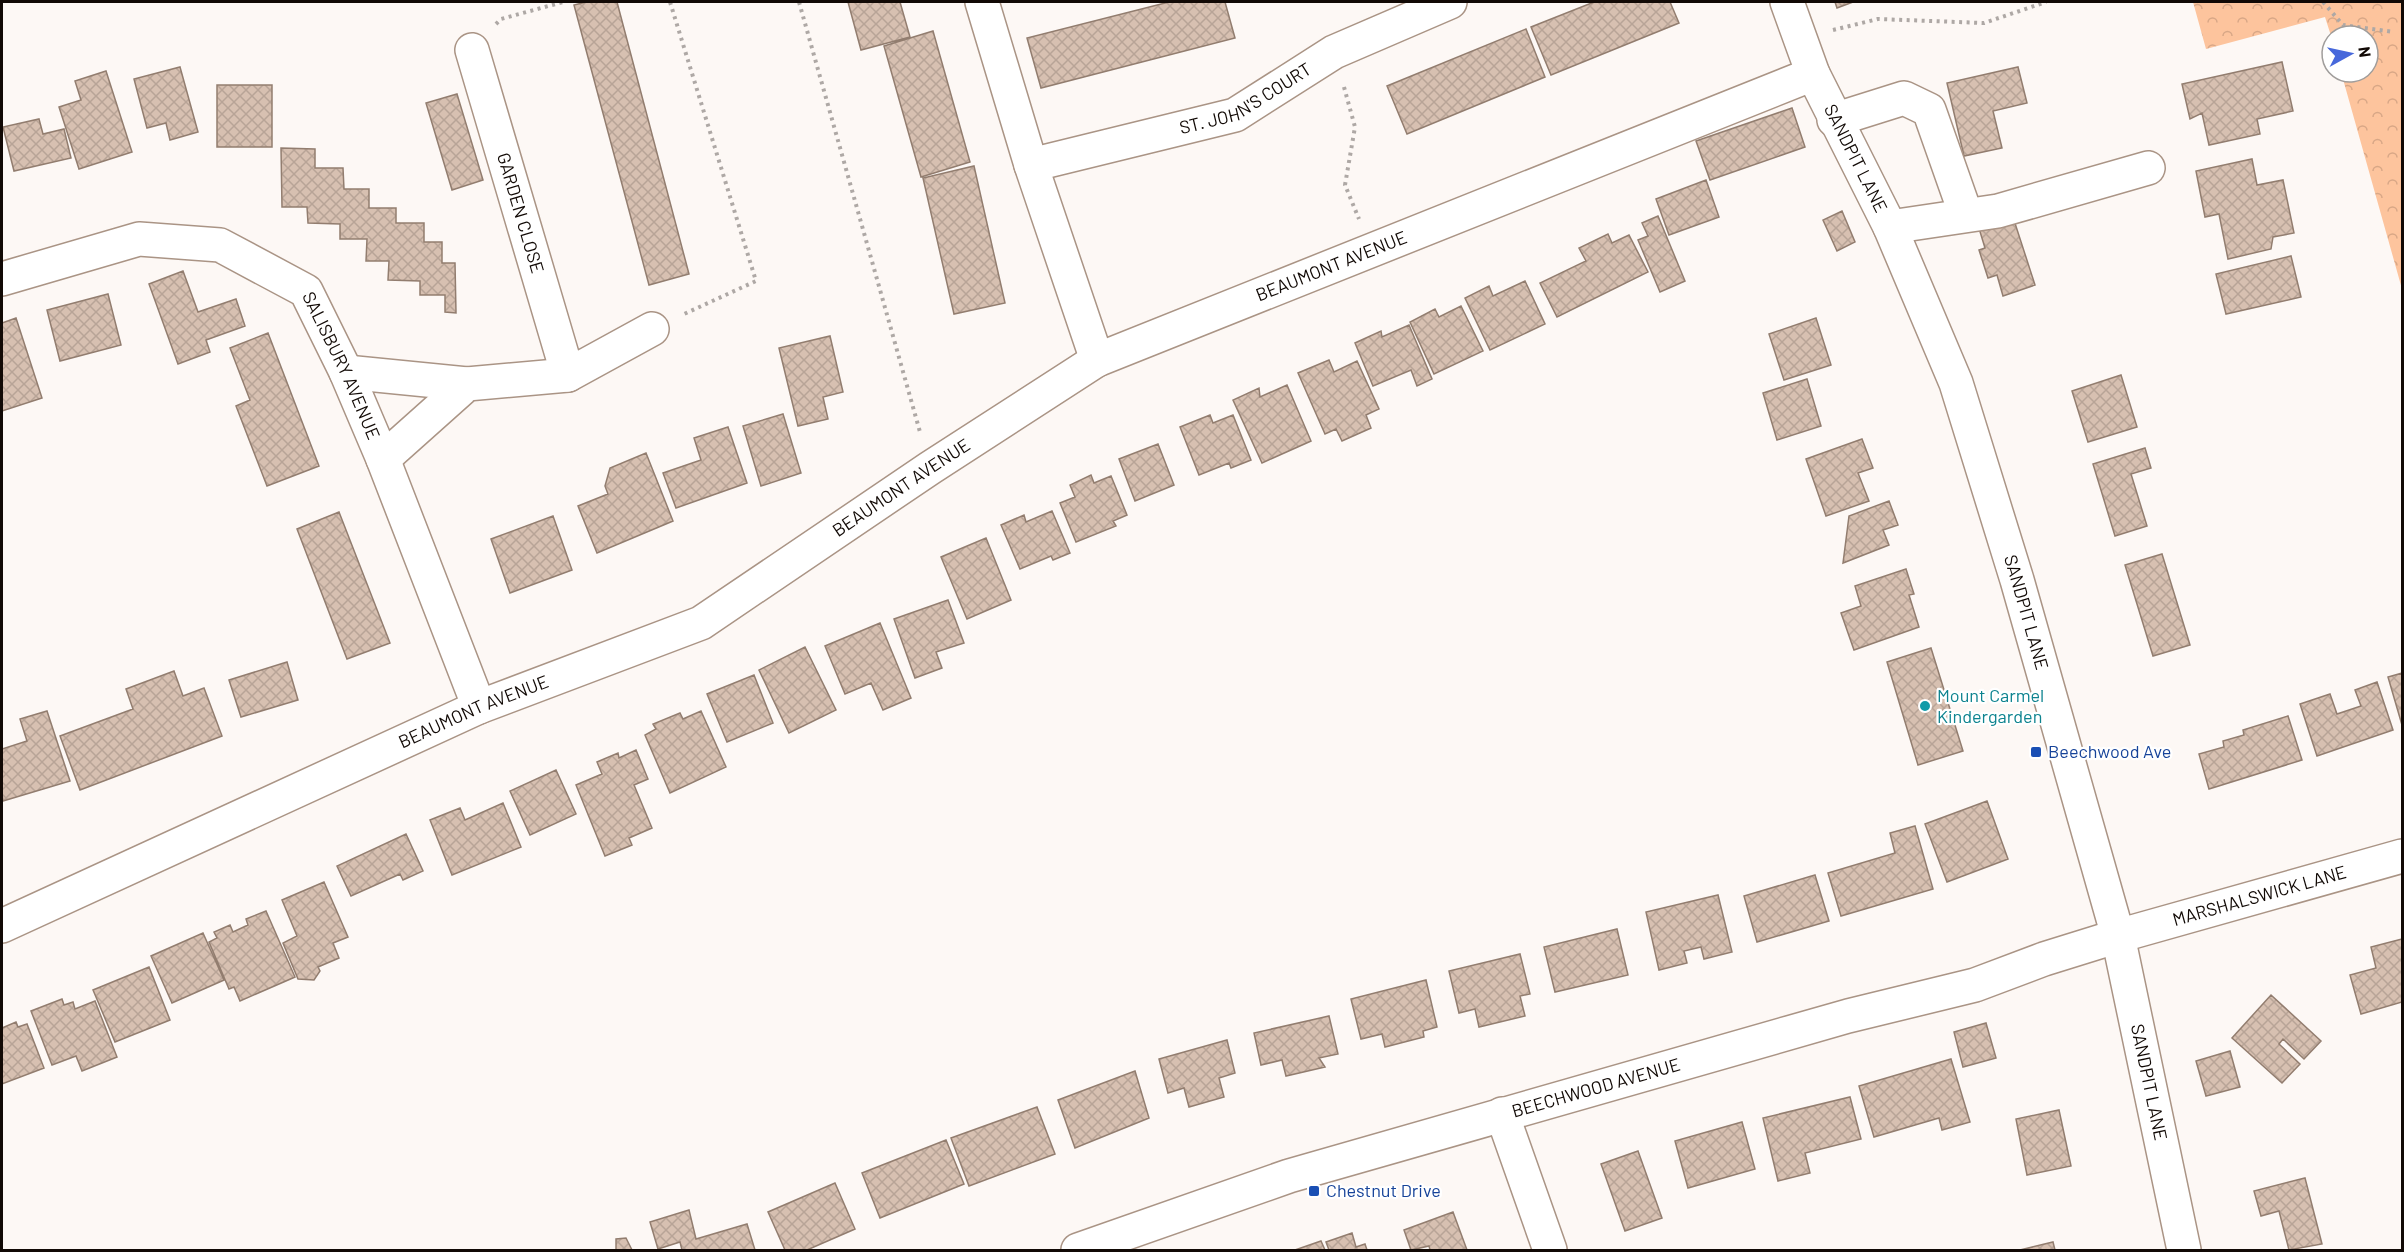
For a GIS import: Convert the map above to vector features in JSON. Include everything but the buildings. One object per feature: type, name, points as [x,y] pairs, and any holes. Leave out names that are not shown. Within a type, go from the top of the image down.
[{"type":"street","points":[[982,2],[1031,165],[1097,360]]},
{"type":"street","name":"ST. JOHN'S COURT","points":[[1031,165],[1235,115],[1334,52],[1450,2]]},
{"type":"street","name":"SANDPIT LANE","points":[[1787,2],[1807,60],[1834,120],[1890,227],[1956,383],[2017,580],[2118,936],[2184,1251]]},
{"type":"street","name":"GARDEN CLOSE","points":[[472,50],[568,375]]},
{"type":"street","name":"BEAUMONT AVENUE","points":[[2,927],[479,707],[701,623],[930,468],[1097,360],[1372,251],[1807,60]]},
{"type":"street","points":[[1834,120],[1904,98],[1929,110],[1966,215]]},
{"type":"street","points":[[1890,227],[1998,211],[2148,168]]},
{"type":"street","name":"SALISBURY AVENUE","points":[[2,279],[140,239],[220,245],[306,291],[346,372],[383,459],[479,707]]},
{"type":"street","points":[[346,372],[468,384],[568,375],[652,328]]},
{"type":"street","points":[[383,459],[468,384]]},
{"type":"street","name":"MARSHALSWICK LANE","points":[[2118,936],[2403,856]]},
{"type":"street","name":"BEECHWOOD AVENUE","points":[[1078,1251],[1289,1176],[1848,1016],[1975,985],[2044,959],[2118,936]]},
{"type":"street","points":[[1502,1114],[1550,1251]]},
{"type":"path","points":[[472,50],[501,19],[562,2]]},
{"type":"path","points":[[652,328],[756,281],[670,2]]},
{"type":"path","points":[[798,2],[930,468]]},
{"type":"path","points":[[1807,60],[1839,27],[1878,19],[1984,23],[2046,2]]},
{"type":"path","points":[[2323,2],[2343,25],[2394,32]]},
{"type":"path","points":[[1334,52],[1356,127],[1345,185],[1372,251]]},
{"type":"green space","points":[[2193,2],[2402,2],[2402,289],[2344,84],[2380,84],[2380,24],[2327,24],[2325,17],[2206,49]]},
{"type":"place","name":"Mount Carmel Kindergarden","points":[[1925,706]]},
{"type":"place","name":"Beechwood Ave","points":[[2036,752]]},
{"type":"place","name":"Chestnut Drive","points":[[1314,1191]]}]
